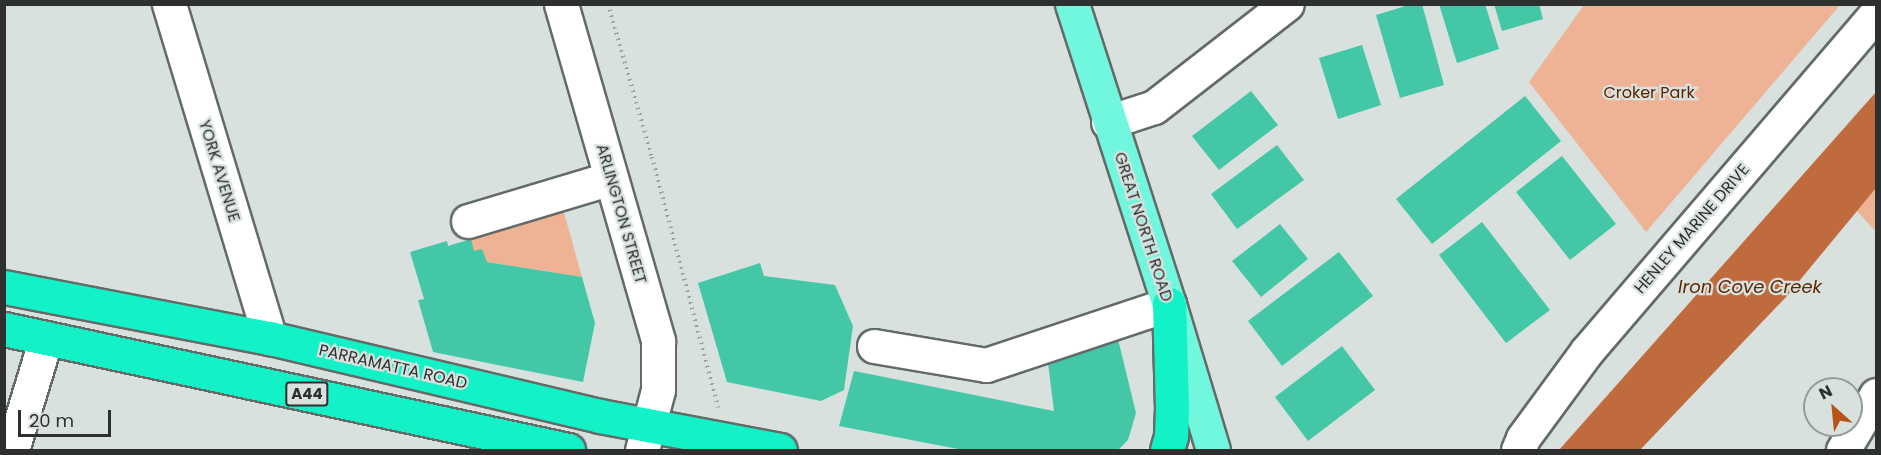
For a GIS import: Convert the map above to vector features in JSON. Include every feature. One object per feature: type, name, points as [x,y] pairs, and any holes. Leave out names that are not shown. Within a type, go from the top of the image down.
[{"type":"highway","name":"PARRAMATTA ROAD","points":[[4,287],[270,338],[645,438],[780,450]]},
{"type":"highway","points":[[1167,450],[1172,409],[1169,304]]},
{"type":"highway","name":"A44","points":[[4,329],[568,450]]},
{"type":"main road","name":"GREAT NORTH ROAD","points":[[1072,4],[1108,122],[1169,304],[1213,450]]},
{"type":"street","name":"YORK AVENUE","points":[[169,4],[270,338]]},
{"type":"street","name":"ARLINGTON STREET","points":[[561,4],[658,341],[658,390],[645,438]]},
{"type":"street","points":[[1108,122],[1154,107],[1287,4]]},
{"type":"street","name":"HENLEY MARINE DRIVE","points":[[1518,450],[1523,438],[1587,351],[1876,14]]},
{"type":"street","points":[[468,221],[611,178]]},
{"type":"street","points":[[874,346],[986,365],[1169,304]]},
{"type":"street","points":[[12,450],[46,338]]},
{"type":"street","points":[[1843,450],[1876,395]]},
{"type":"path","points":[[608,4],[654,166],[720,417]]},
{"type":"green space","name":"Croker Park","points":[[1584,5],[1840,5],[1646,232],[1529,82]]},
{"type":"green space","points":[[1876,188],[1876,232],[1857,211]]},
{"type":"green space","points":[[561,202],[582,277],[487,262],[472,253],[466,232]]},
{"type":"water","name":"Iron Cove Creek","points":[[1876,92],[1876,188],[1786,297],[1640,450],[1559,450]]},
{"type":"building","points":[[1412,4],[1422,4],[1444,85],[1400,98],[1376,15]]},
{"type":"building","points":[[1439,4],[1485,4],[1499,49],[1457,63]]},
{"type":"building","points":[[1494,4],[1539,4],[1543,19],[1502,31]]},
{"type":"building","points":[[1362,45],[1381,105],[1338,119],[1319,58]]},
{"type":"building","points":[[1251,91],[1278,125],[1219,170],[1192,136]]},
{"type":"building","points":[[1525,96],[1561,141],[1432,244],[1396,199]]},
{"type":"building","points":[[1277,145],[1304,180],[1237,229],[1211,194]]},
{"type":"building","points":[[1562,156],[1616,224],[1570,260],[1516,192]]},
{"type":"building","points":[[1482,222],[1550,310],[1506,343],[1439,255]]},
{"type":"building","points":[[1280,224],[1308,259],[1261,297],[1232,261]]},
{"type":"building","points":[[471,239],[474,251],[482,249],[487,262],[582,277],[595,323],[583,382],[433,352],[418,300],[424,299],[410,252],[447,241],[448,246]]},
{"type":"building","points":[[1339,252],[1373,296],[1282,366],[1248,321]]},
{"type":"building","points":[[760,263],[764,276],[835,285],[853,326],[844,390],[821,401],[727,382],[698,283]]},
{"type":"building","points":[[1117,335],[1136,413],[1128,440],[1118,450],[963,450],[839,426],[854,371],[1054,411],[1047,355]]},
{"type":"building","points":[[1342,346],[1375,390],[1308,441],[1275,397]]}]
